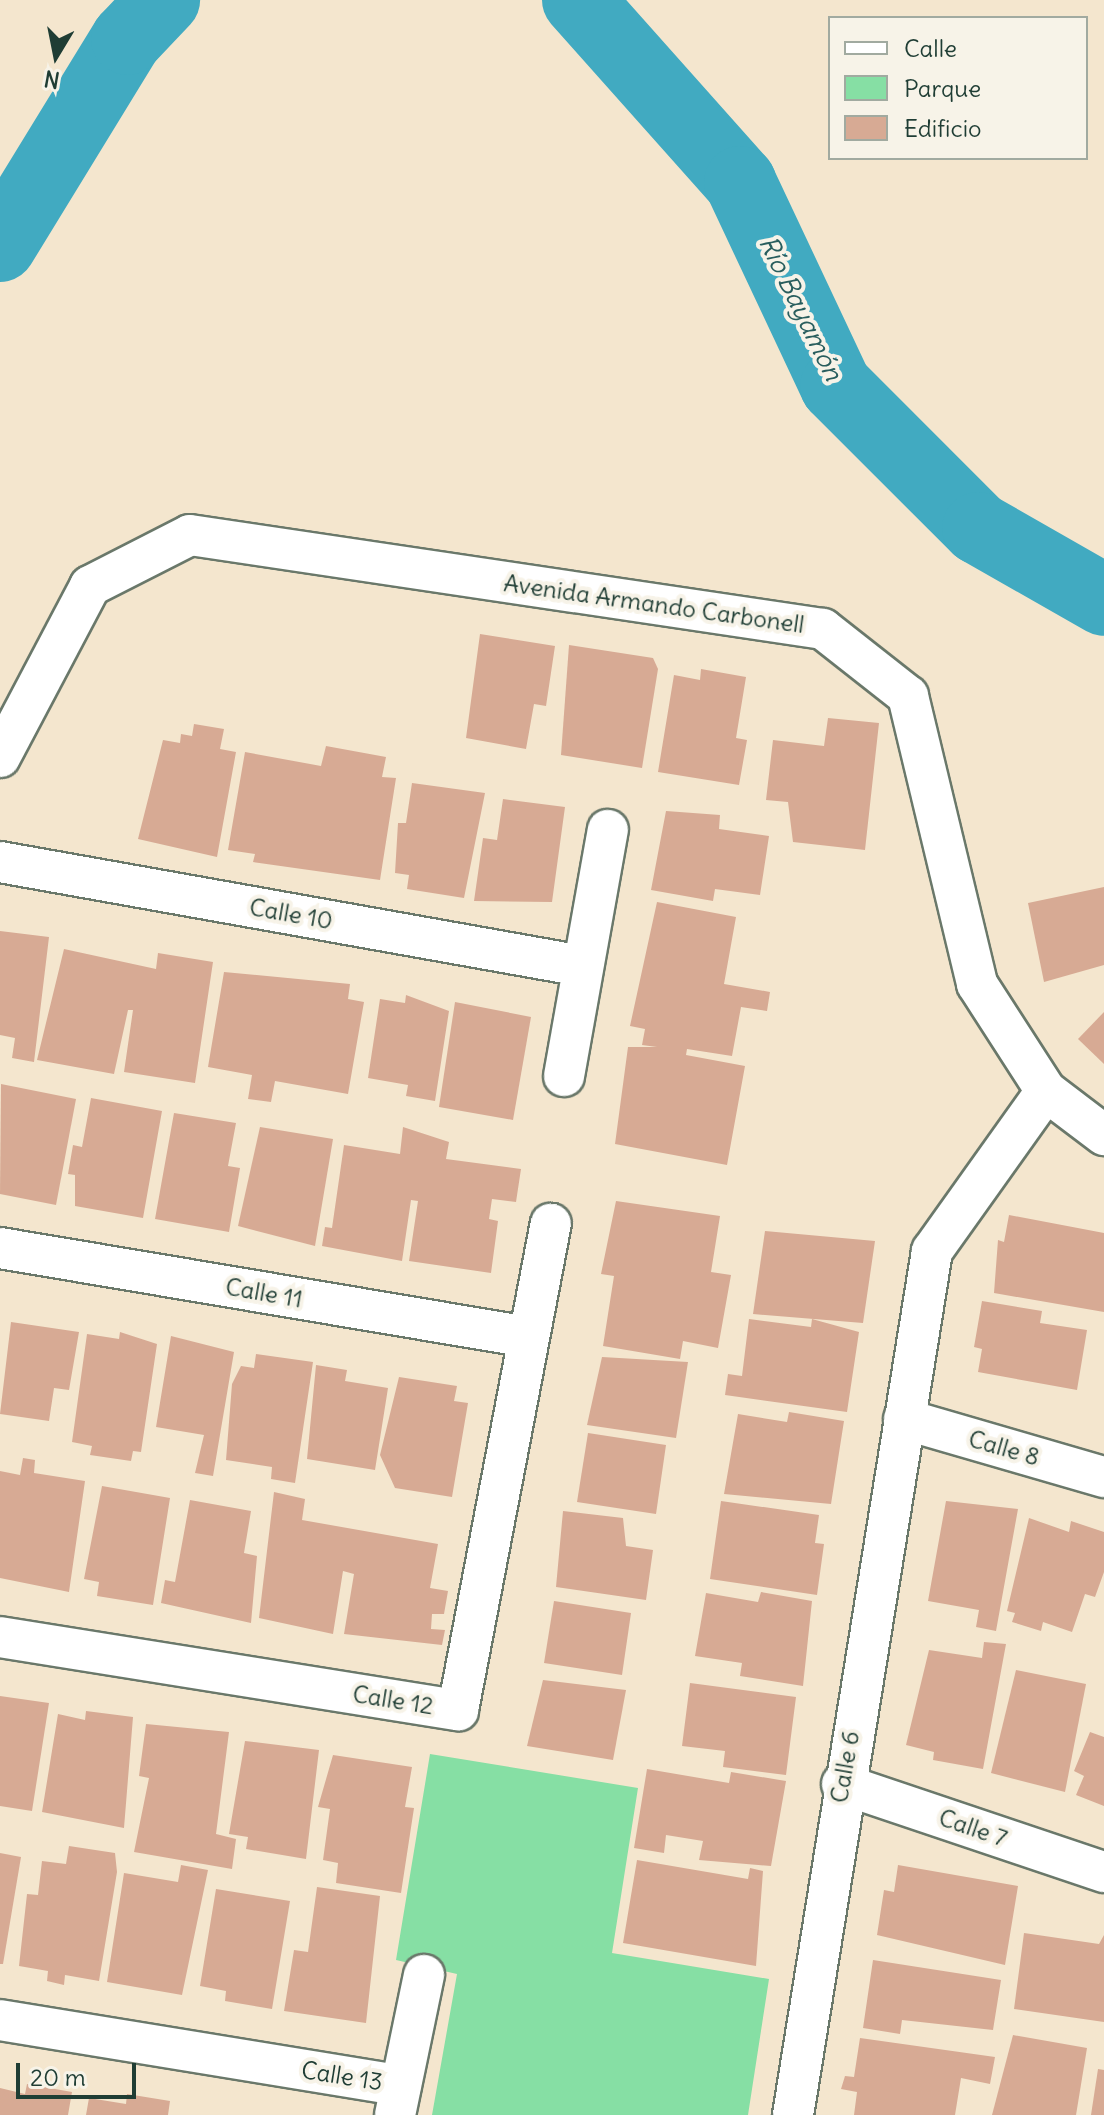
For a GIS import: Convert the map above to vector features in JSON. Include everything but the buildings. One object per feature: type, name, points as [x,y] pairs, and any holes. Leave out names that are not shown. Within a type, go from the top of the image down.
[{"type":"street","name":"Avenida Armando Carbonell","points":[[0,757],[90,586],[190,535],[823,629],[908,696],[977,984],[1046,1091],[1104,1135]]},
{"type":"street","points":[[564,1076],[608,830]]},
{"type":"street","name":"Calle 10","points":[[0,862],[582,966]]},
{"type":"street","name":"Calle 6","points":[[793,2115],[842,1784],[932,1251],[1046,1091]]},
{"type":"street","points":[[528,1337],[551,1224]]},
{"type":"street","name":"Calle 11","points":[[0,1248],[528,1337]]},
{"type":"street","name":"Calle 12","points":[[0,1637],[458,1710],[528,1337]]},
{"type":"street","name":"Calle 8","points":[[904,1419],[1104,1477]]},
{"type":"street","name":"Calle 7","points":[[842,1784],[1104,1872]]},
{"type":"street","points":[[398,2100],[424,1975]]},
{"type":"street","name":"Calle 13","points":[[0,2020],[398,2100]]},
{"type":"green space","points":[[430,1754],[638,1788],[612,1953],[769,1979],[748,2115],[432,2115],[457,1974],[396,1960]]},
{"type":"waterway","name":"Río Bayamón","points":[[0,246],[127,39],[164,0]]},
{"type":"waterway","name":"Río Bayamón","points":[[578,0],[740,182],[836,386],[978,528],[1104,600]]}]
